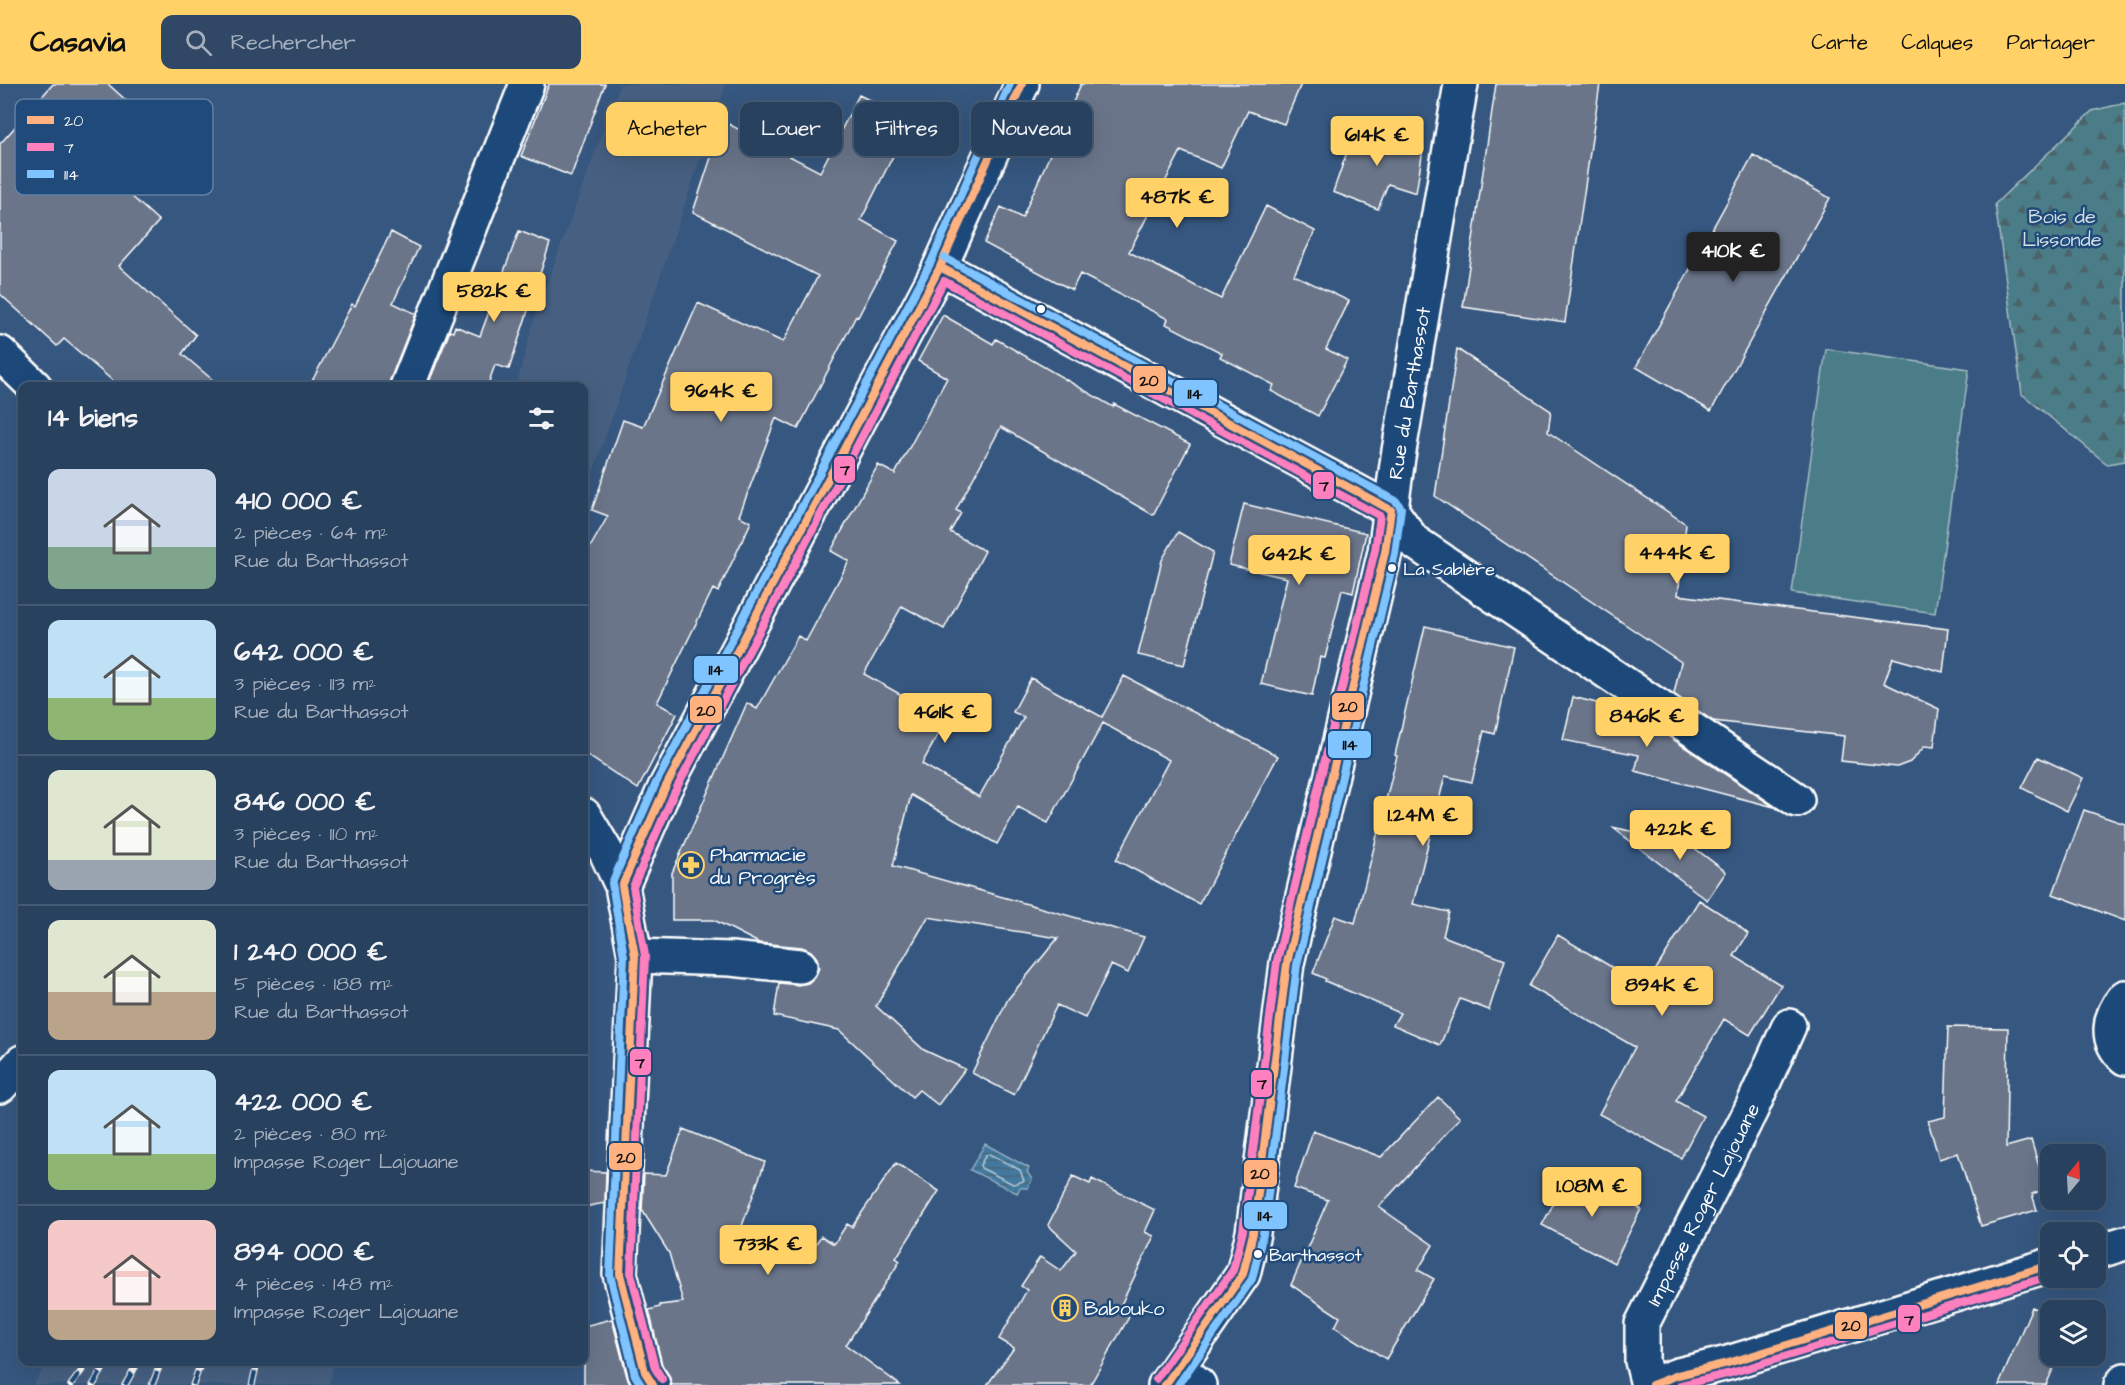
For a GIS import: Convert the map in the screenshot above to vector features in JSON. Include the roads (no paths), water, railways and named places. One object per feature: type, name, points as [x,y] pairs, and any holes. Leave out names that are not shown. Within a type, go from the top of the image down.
[{"type":"street","points":[[409,382],[527,84]]},
{"type":"street","points":[[622,886],[665,788],[940,267],[1022,84]]},
{"type":"street","name":"Rue du Barthassot","points":[[1181,1379],[1243,1274],[1251,1243],[1287,963],[1385,552],[1398,457],[1461,84]]},
{"type":"street","points":[[940,267],[1391,510],[1413,541],[1797,800]]},
{"type":"street","points":[[0,353],[30,382]]},
{"type":"street","points":[[588,822],[622,886],[635,956],[620,1274],[645,1372],[653,1385]]},
{"type":"street","points":[[635,956],[731,959],[800,966]]},
{"type":"street","points":[[2125,997],[2116,1008],[2111,1023],[2112,1038],[2118,1052],[2125,1058]]},
{"type":"street","name":"Impasse Roger Lajouane","points":[[1650,1385],[1642,1361],[1642,1324],[1751,1110],[1789,1026]]},
{"type":"street","points":[[0,1086],[18,1066]]},
{"type":"street","points":[[2106,1249],[2125,1243]]},
{"type":"street","points":[[1650,1385],[2040,1268]]},
{"type":"street","points":[[2121,1385],[2125,1380]]},
{"type":"water","points":[[985,1144],[1029,1168],[1027,1172],[1032,1179],[1028,1188],[1020,1188],[1017,1193],[970,1170]]},
{"type":"railway","points":[[71,1385],[85,1366]]},
{"type":"railway","points":[[93,1385],[105,1366]]},
{"type":"railway","points":[[125,1385],[136,1366]]},
{"type":"railway","points":[[152,1385],[159,1366]]},
{"type":"railway","points":[[193,1385],[200,1366]]},
{"type":"railway","points":[[252,1385],[256,1366]]},
{"type":"place","name":"La Sablère","points":[[1392,568]]},
{"type":"place","name":"Pharmacie du Progrès","points":[[691,865]]},
{"type":"place","name":"Barthassot","points":[[1258,1254]]},
{"type":"place","name":"Babouko","points":[[1065,1308]]},
{"type":"park label","name":"Bois de Lissonde","points":[[2062,228]]}]
